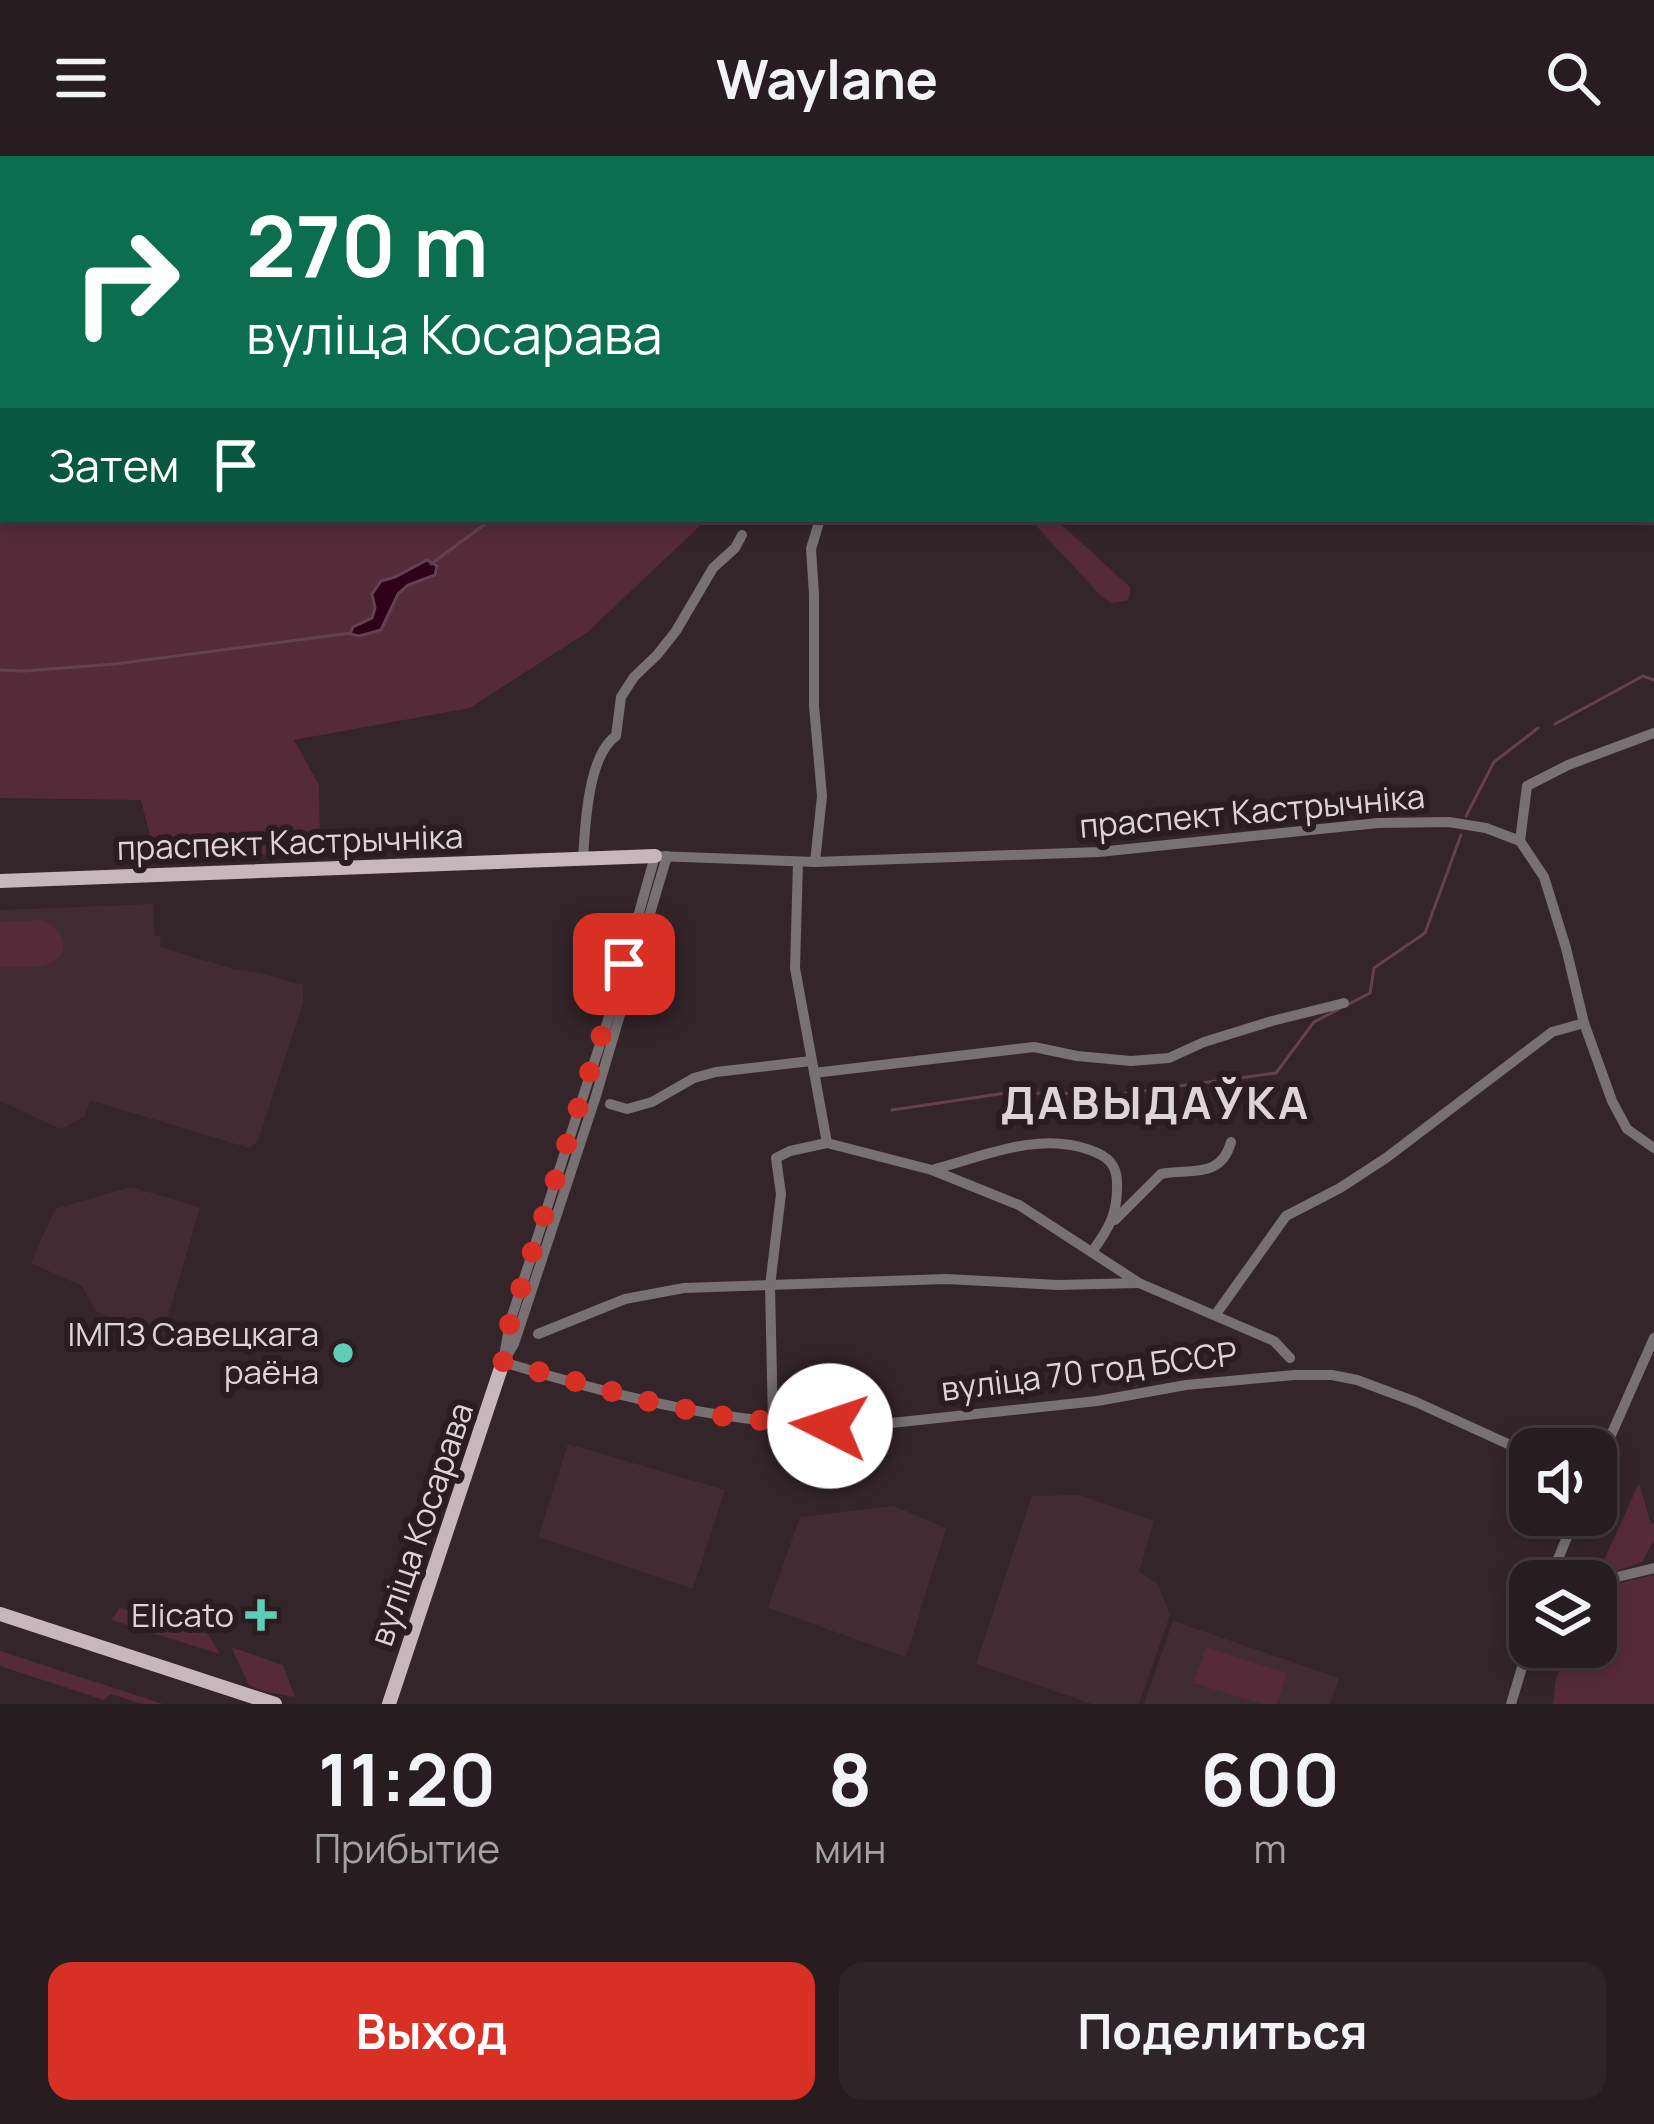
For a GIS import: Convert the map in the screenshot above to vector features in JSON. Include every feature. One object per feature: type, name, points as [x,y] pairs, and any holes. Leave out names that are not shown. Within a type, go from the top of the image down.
[{"type":"main road","name":"праспект Кастрычніка","points":[[0,881],[661,856]]},
{"type":"main road","name":"вуліца Косарава","points":[[389,1704],[503,1362]]},
{"type":"main road","points":[[0,1614],[275,1704]]},
{"type":"street","points":[[814,862],[822,796],[814,706],[812,549],[819,522]]},
{"type":"street","points":[[583,859],[587,802],[604,744],[616,736],[621,697],[676,631],[713,568],[742,536]]},
{"type":"street","points":[[1654,733],[1568,765],[1527,787],[1520,841],[1544,877],[1584,1023],[1612,1101],[1627,1129],[1654,1148]]},
{"type":"street","name":"праспект Кастрычніка","points":[[661,856],[814,862],[1099,852],[1378,823],[1449,822],[1486,828],[1520,841]]},
{"type":"street","name":"вуліца Косарава","points":[[503,1362],[510,1322],[661,856]]},
{"type":"street","points":[[798,862],[795,968],[826,1143]]},
{"type":"street","points":[[610,1104],[627,1108],[652,1102],[694,1078],[716,1072],[1034,1047],[1130,1061],[1169,1058],[1204,1042],[1344,1003]]},
{"type":"street","points":[[1216,1314],[1286,1216],[1399,1149],[1552,1033],[1584,1023]]},
{"type":"street","points":[[1093,1252],[1113,1222],[1161,1174],[1210,1168],[1228,1154],[1231,1142]]},
{"type":"street","points":[[773,1422],[770,1286],[781,1193],[776,1158],[790,1150],[826,1143],[932,1170],[1019,1204],[1139,1283],[1274,1342],[1290,1358]]},
{"type":"street","points":[[932,1170],[1034,1143],[1079,1146],[1107,1158],[1115,1167],[1113,1222]]},
{"type":"street","points":[[538,1334],[625,1299],[719,1286],[946,1279],[1058,1285],[1139,1283]]},
{"type":"street","points":[[1614,1428],[1654,1338]]},
{"type":"street","name":"вуліца 70 год БССР","points":[[503,1362],[662,1405],[733,1418],[863,1426],[1097,1401],[1186,1384],[1332,1375],[1397,1394],[1509,1445]]},
{"type":"street","points":[[1617,1577],[1654,1568]]},
{"type":"street","points":[[1511,1704],[1522,1668]]},
{"type":"shaded area","points":[[0,522],[704,522],[589,631],[470,708],[294,740],[319,785],[320,852],[308,856],[154,851],[141,800],[0,798]]},
{"type":"shaded area","points":[[1033,522],[1058,522],[1130,587],[1127,601],[1111,603]]},
{"type":"shaded area","points":[[427,560],[437,566],[435,575],[398,594],[381,630],[350,634],[353,627],[372,618],[372,594],[381,581]]},
{"type":"shaded area","points":[[153,904],[160,947],[303,985],[303,1003],[258,1141],[249,1148],[90,1100],[85,1116],[61,1129],[0,1101],[0,910]]},
{"type":"shaded area","points":[[40,920],[63,939],[58,958],[39,966],[0,967],[0,922]]},
{"type":"shaded area","points":[[131,1187],[200,1207],[162,1337],[96,1311],[82,1286],[31,1263],[55,1209]]},
{"type":"shaded area","points":[[568,1444],[725,1490],[693,1589],[538,1537]]},
{"type":"shaded area","points":[[1639,1483],[1654,1523],[1654,1540],[1642,1562],[1617,1571],[1617,1560],[1604,1560]]},
{"type":"shaded area","points":[[1080,1495],[1154,1521],[1139,1572],[1158,1584],[1170,1615],[1139,1704],[1092,1704],[976,1664],[1032,1496]]},
{"type":"shaded area","points":[[894,1506],[946,1528],[906,1657],[768,1608],[800,1517]]},
{"type":"shaded area","points":[[1654,1575],[1654,1704],[1553,1704],[1560,1668],[1617,1668],[1617,1584]]},
{"type":"shaded area","points":[[120,1608],[208,1634],[220,1654],[111,1620]]},
{"type":"shaded area","points":[[1173,1621],[1339,1678],[1330,1704],[1144,1704]]},
{"type":"shaded area","points":[[231,1647],[283,1665],[295,1697],[249,1685]]},
{"type":"shaded area","points":[[1206,1647],[1286,1673],[1277,1704],[1262,1704],[1194,1683]]},
{"type":"shaded area","points":[[0,1651],[163,1704],[143,1704],[111,1694],[104,1700],[0,1666]]},
{"type":"waterway","points":[[431,564],[488,522]]},
{"type":"waterway","points":[[0,670],[115,664],[351,633]]},
{"type":"waterway","points":[[1555,724],[1643,676],[1654,680]]},
{"type":"waterway","points":[[1466,816],[1494,762],[1538,728]]},
{"type":"waterway","points":[[1347,1005],[1370,993],[1374,968],[1425,933],[1461,835]]},
{"type":"waterway","points":[[892,1110],[1006,1093],[1120,1094],[1276,1073],[1314,1022],[1339,1009]]},
{"type":"place","name":"ІМПЗ Савецкага раёна","points":[[343,1353]]},
{"type":"place","name":"Elicato","points":[[261,1615]]},
{"type":"district","name":"ДАВЫДАЎКА","points":[[1156,1103]]},
{"type":"route","points":[[624,964],[510,1322],[503,1362],[662,1405],[733,1418],[830,1426]]}]
